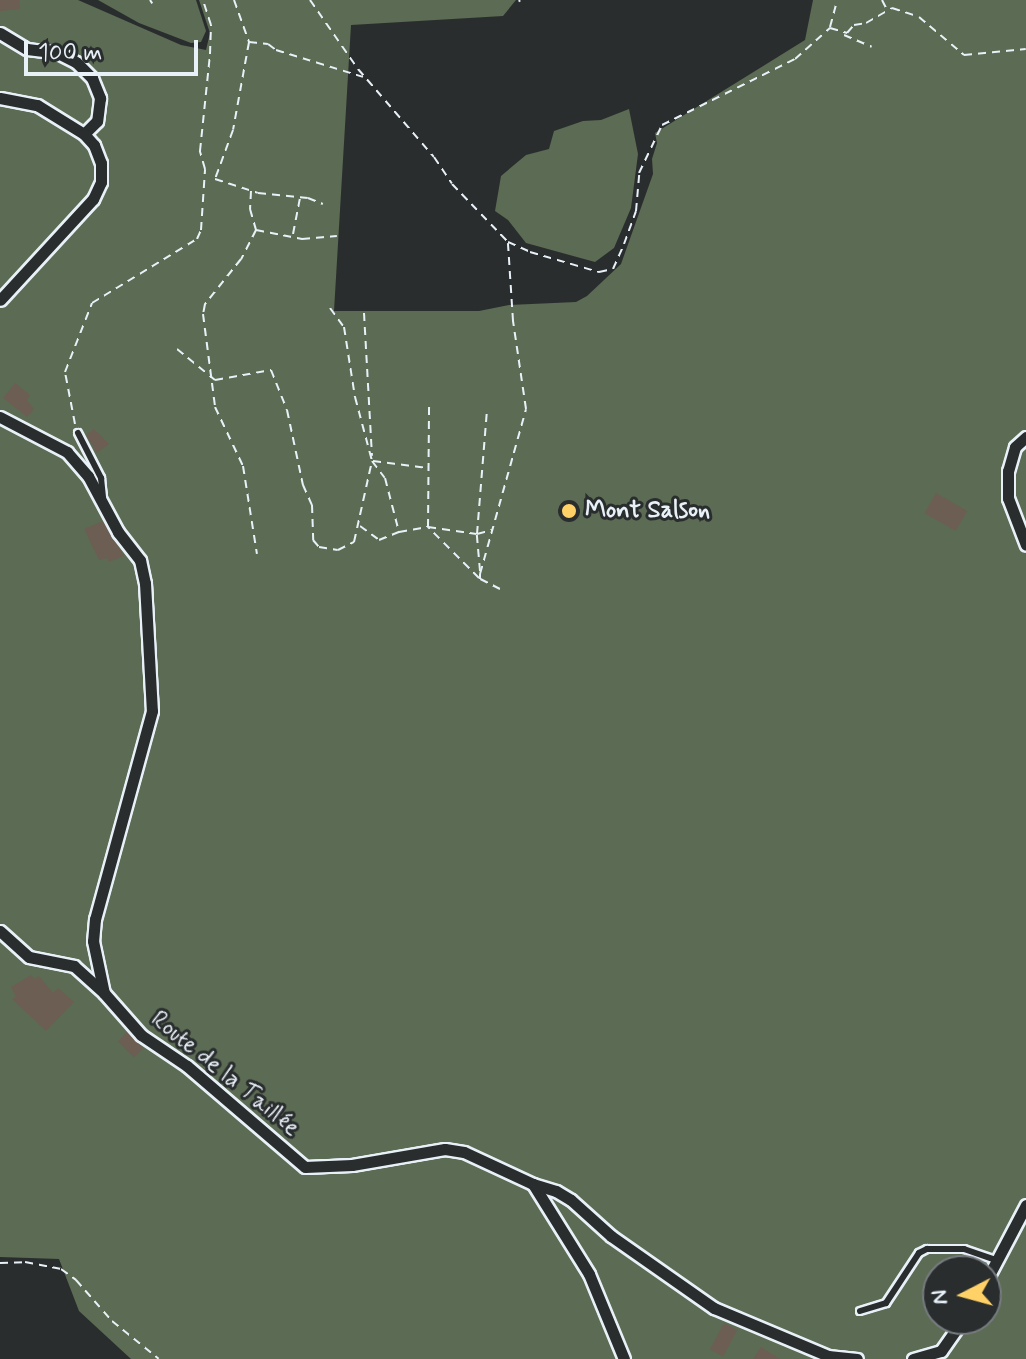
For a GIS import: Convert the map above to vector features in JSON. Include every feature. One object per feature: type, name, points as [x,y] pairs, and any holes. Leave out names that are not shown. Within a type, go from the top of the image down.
[{"type":"street","points":[[0,33],[27,49],[58,53],[76,62],[92,78],[100,98],[97,121],[84,134]]},
{"type":"street","points":[[0,98],[37,105],[84,134],[94,145],[101,163],[101,182],[93,199],[0,300]]},
{"type":"street","name":"Route de la Taillée","points":[[0,417],[67,452],[103,501],[118,532],[140,560],[147,599],[152,711],[95,919],[93,941],[104,993],[141,1035],[187,1066],[305,1167],[352,1165],[445,1149],[464,1152],[571,1200],[611,1236],[714,1308],[828,1356],[857,1359]]},
{"type":"street","points":[[1026,437],[1015,447],[1008,484],[1016,524],[1026,545]]},
{"type":"street","points":[[0,931],[29,957],[74,966],[104,993]]},
{"type":"street","points":[[533,1184],[589,1274],[624,1359]]},
{"type":"street","points":[[999,1255],[1026,1205]]},
{"type":"street","points":[[913,1359],[941,1351],[952,1335]]},
{"type":"lane","points":[[78,433],[101,478],[103,501]]},
{"type":"lane","points":[[860,1311],[886,1303],[919,1253],[927,1249],[964,1249],[981,1255]]},
{"type":"path","points":[[78,433],[65,372],[92,303],[197,239],[201,230],[205,169],[200,151],[211,25],[203,0]]},
{"type":"path","points":[[234,0],[249,42],[233,130],[215,179],[251,191],[300,197],[323,204]]},
{"type":"path","points":[[310,0],[364,77],[434,157],[452,184],[508,242],[530,252],[599,272],[613,269],[636,211],[639,173],[662,125],[795,59],[830,28],[837,0]]},
{"type":"path","points":[[882,0],[887,9],[919,17],[964,55],[1026,49]]},
{"type":"path","points":[[841,34],[854,25],[874,19],[887,9]]},
{"type":"path","points":[[830,28],[872,47]]},
{"type":"path","points":[[249,42],[268,44],[276,50],[364,77]]},
{"type":"path","points":[[251,191],[250,209],[256,230],[241,259],[205,304],[209,377],[215,407],[243,466],[257,554]]},
{"type":"path","points":[[292,235],[296,202],[300,197]]},
{"type":"path","points":[[256,230],[309,239],[337,236]]},
{"type":"path","points":[[480,574],[526,409],[513,321],[508,242]]},
{"type":"path","points":[[330,308],[344,327],[355,397],[372,461],[385,478],[399,532]]},
{"type":"path","points":[[177,349],[215,380],[271,370],[287,410],[303,485],[312,505],[313,540],[328,550],[347,548],[354,542],[359,525],[372,461],[364,313]]},
{"type":"path","points":[[429,405],[428,527],[480,579],[500,589]]},
{"type":"path","points":[[480,579],[477,534],[487,410]]},
{"type":"path","points":[[372,461],[428,468]]},
{"type":"path","points":[[359,525],[379,540],[399,532],[428,527],[477,534],[493,529]]},
{"type":"path","points":[[0,1263],[25,1262],[61,1269],[76,1280],[112,1321],[159,1359]]},
{"type":"green space","points":[[0,0],[78,0],[181,45],[206,50],[210,33],[199,0],[516,0],[503,16],[351,25],[334,311],[479,311],[509,305],[576,302],[587,296],[621,264],[653,174],[652,159],[657,143],[655,133],[805,40],[813,0],[1026,0],[1026,1359],[131,1359],[79,1311],[59,1259],[0,1257]]},
{"type":"green space","points":[[98,0],[196,0],[206,31],[201,42],[191,43],[139,23]]},
{"type":"green space","points":[[629,109],[638,154],[631,208],[614,248],[595,262],[526,243],[508,220],[495,211],[501,176],[526,155],[549,149],[554,131],[583,121],[601,120]]},
{"type":"building","points":[[0,0],[19,0],[20,9],[0,11]]},
{"type":"building","points":[[15,383],[30,395],[27,400],[34,409],[27,417],[3,398]]},
{"type":"building","points":[[94,429],[109,444],[97,453],[86,435]]},
{"type":"building","points":[[936,493],[967,511],[956,531],[924,513]]},
{"type":"building","points":[[103,521],[124,556],[109,562],[107,558],[99,560],[84,529]]},
{"type":"building","points":[[31,975],[35,979],[39,976],[53,993],[58,988],[74,1002],[46,1031],[12,999],[16,997],[11,987]]},
{"type":"building","points":[[127,1032],[143,1048],[134,1057],[118,1041]]},
{"type":"building","points":[[724,1323],[737,1330],[723,1357],[710,1349]]},
{"type":"building","points":[[761,1347],[780,1359],[753,1359]]},
{"type":"place","name":"Mont Salson","points":[[569,511]]}]
